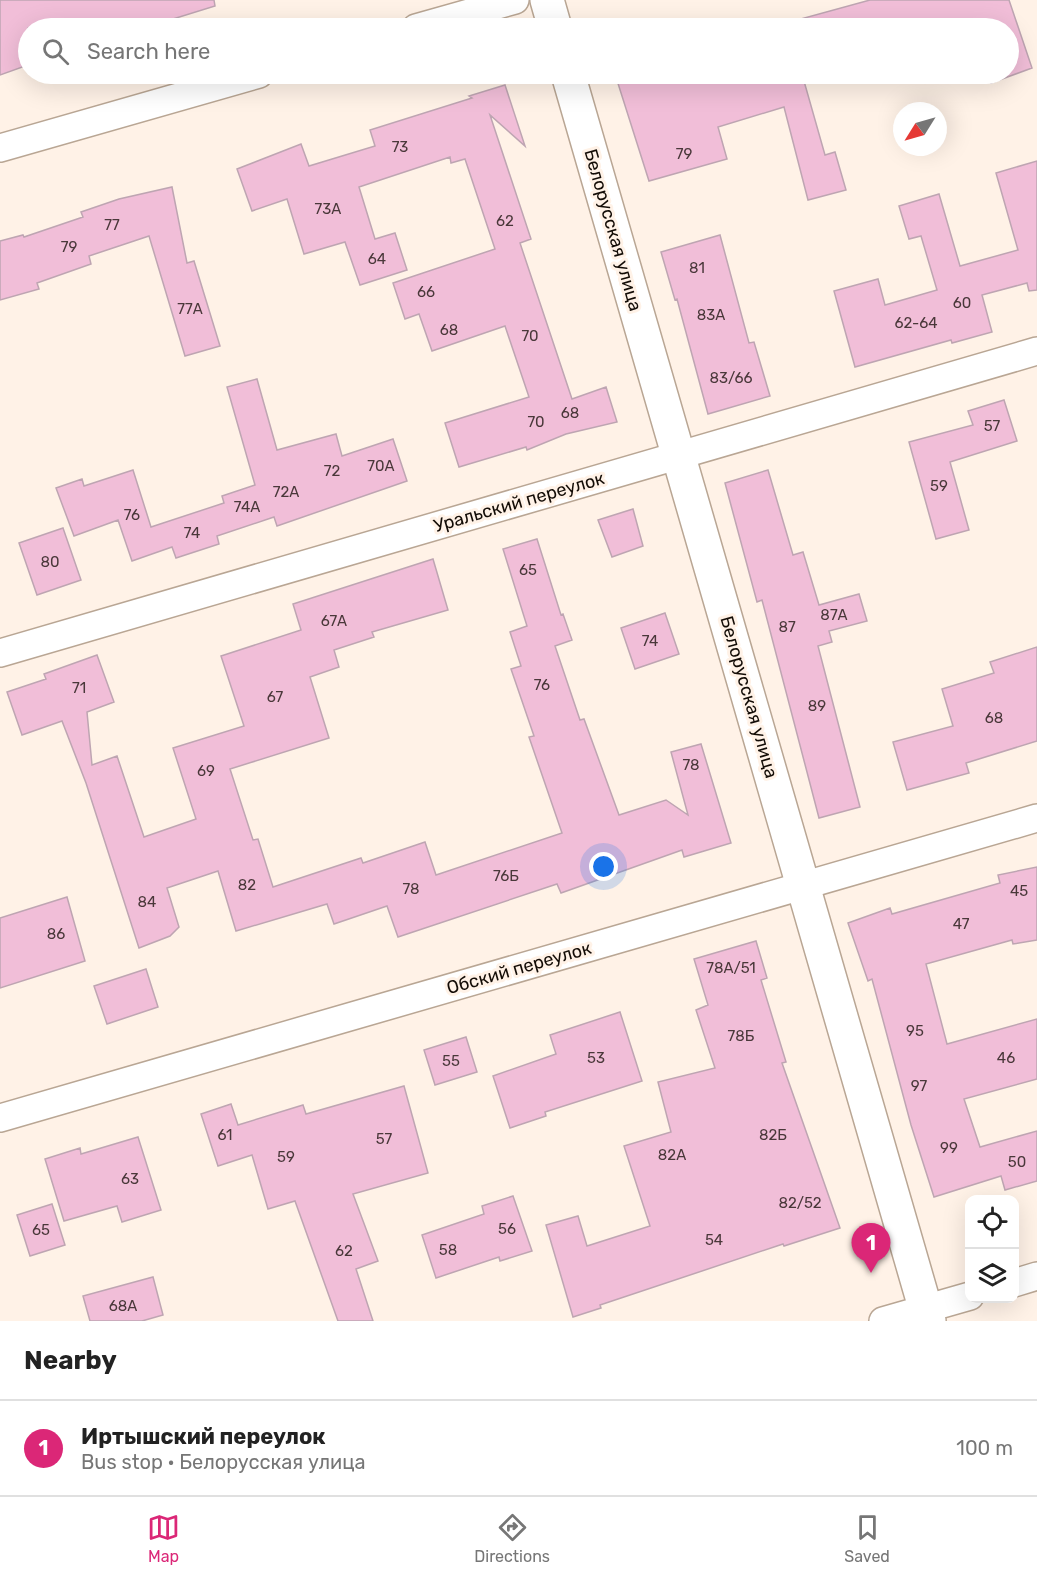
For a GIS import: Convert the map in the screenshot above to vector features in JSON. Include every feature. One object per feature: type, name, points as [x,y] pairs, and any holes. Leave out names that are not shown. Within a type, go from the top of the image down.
[{"type":"main road","points":[[547,0],[552,18]]},
{"type":"main road","name":"Белорусская улица","points":[[571,84],[927,1315]]},
{"type":"street","points":[[451,18],[515,0]]},
{"type":"street","points":[[0,148],[225,84]]},
{"type":"street","name":"Уральский переулок","points":[[0,653],[1037,351]]},
{"type":"street","name":"Обский переулок","points":[[0,1119],[1037,818]]},
{"type":"street","points":[[1019,1281],[1037,1276]]},
{"type":"street","points":[[882,1321],[927,1315],[965,1298]]},
{"type":"building","points":[[0,0],[214,0],[215,6],[176,18],[18,18],[18,69],[0,75]]},
{"type":"building","points":[[870,0],[1009,0],[1015,18],[804,18]]},
{"type":"building","points":[[1019,30],[1032,68],[1019,73]]},
{"type":"building","points":[[618,84],[805,84],[825,155],[835,152],[846,190],[808,200],[784,107],[718,127],[727,159],[649,181]]},
{"type":"building","points":[[505,85],[525,146],[490,115],[531,239],[520,243],[572,399],[606,387],[617,422],[566,434],[527,450],[526,447],[459,467],[445,423],[529,397],[505,326],[432,351],[419,314],[405,319],[393,283],[495,249],[465,159],[451,163],[450,157],[359,187],[375,239],[395,233],[407,270],[360,285],[345,242],[304,254],[287,199],[252,211],[237,169],[301,144],[309,166],[375,146],[370,130],[472,98],[469,96]]},
{"type":"building","points":[[1037,161],[1037,290],[1029,291],[1027,283],[982,295],[992,332],[952,343],[951,340],[855,367],[834,291],[878,279],[885,305],[937,290],[921,236],[909,239],[899,206],[939,194],[960,266],[1018,250],[996,173]]},
{"type":"building","points":[[172,187],[187,263],[194,261],[220,346],[185,356],[149,236],[89,256],[91,264],[37,283],[39,289],[0,300],[0,241],[23,235],[24,237],[83,217],[81,212],[119,199]]},
{"type":"building","points":[[720,235],[749,343],[754,342],[770,396],[708,414],[677,299],[675,300],[661,252]]},
{"type":"building","points":[[257,379],[277,450],[336,434],[342,456],[393,439],[407,481],[277,526],[274,517],[217,536],[219,544],[176,558],[172,547],[132,561],[118,520],[74,536],[56,488],[82,479],[84,486],[133,470],[151,527],[224,503],[222,496],[255,485],[227,387]]},
{"type":"building","points":[[1004,400],[1017,441],[950,462],[969,530],[936,539],[909,442],[973,425],[968,411]]},
{"type":"building","points":[[768,470],[793,555],[803,552],[819,605],[859,594],[867,621],[829,631],[832,642],[818,646],[860,807],[819,818],[762,600],[757,602],[725,483]]},
{"type":"building","points":[[633,509],[643,546],[612,557],[598,520]]},
{"type":"building","points":[[63,528],[81,580],[37,595],[19,543]]},
{"type":"building","points":[[537,539],[561,615],[563,614],[572,640],[555,646],[580,720],[584,719],[619,815],[666,800],[688,815],[671,752],[701,744],[731,843],[684,857],[682,850],[561,893],[557,884],[398,937],[387,906],[334,924],[327,904],[236,931],[218,871],[167,888],[179,927],[170,936],[139,948],[86,783],[62,721],[22,735],[7,692],[46,679],[44,674],[97,655],[114,702],[87,712],[92,765],[117,756],[144,837],[196,819],[173,748],[244,726],[221,656],[301,630],[293,604],[433,559],[448,610],[372,632],[374,637],[334,650],[339,667],[310,677],[329,738],[230,769],[253,840],[258,839],[273,887],[361,858],[363,863],[425,842],[436,875],[562,833],[529,737],[534,736],[511,669],[521,666],[510,632],[527,626],[503,549]]},
{"type":"building","points":[[665,613],[679,654],[635,669],[621,628]]},
{"type":"building","points":[[1037,647],[1037,741],[966,763],[969,773],[907,790],[893,742],[953,726],[942,689],[994,673],[990,662]]},
{"type":"building","points":[[1037,867],[1037,940],[1013,944],[1012,940],[926,964],[947,1044],[1037,1019],[1037,1079],[964,1099],[980,1147],[1037,1131],[1037,1181],[1005,1190],[1001,1176],[934,1197],[911,1125],[872,979],[868,981],[848,923],[890,908],[892,914],[1000,883],[998,875]]},
{"type":"building","points":[[67,897],[85,961],[0,988],[0,918]]},
{"type":"building","points":[[756,941],[767,978],[761,980],[786,1062],[782,1063],[840,1228],[784,1246],[783,1244],[600,1305],[601,1308],[573,1317],[546,1225],[578,1216],[587,1246],[650,1226],[624,1146],[671,1132],[658,1082],[715,1068],[696,1010],[708,1005],[694,959]]},
{"type":"building","points":[[146,969],[158,1007],[107,1024],[94,986]]},
{"type":"building","points":[[620,1012],[642,1081],[545,1112],[546,1116],[510,1128],[493,1076],[556,1054],[550,1035]]},
{"type":"building","points":[[466,1037],[477,1072],[435,1085],[424,1050]]},
{"type":"building","points":[[404,1086],[428,1173],[353,1194],[378,1261],[356,1269],[373,1321],[338,1321],[295,1201],[268,1209],[252,1155],[218,1166],[201,1114],[231,1104],[238,1125],[303,1105],[306,1114]]},
{"type":"building","points":[[138,1137],[161,1210],[122,1222],[117,1206],[64,1221],[45,1159],[80,1148],[81,1154]]},
{"type":"building","points":[[513,1196],[532,1251],[500,1261],[499,1257],[436,1278],[422,1235],[484,1214],[482,1206]]},
{"type":"building","points":[[52,1204],[65,1245],[30,1256],[17,1215]]},
{"type":"building","points":[[153,1277],[163,1315],[142,1321],[90,1321],[83,1296]]},
{"type":"place","name":"Иртышский переулок","points":[[871,1273]]}]
